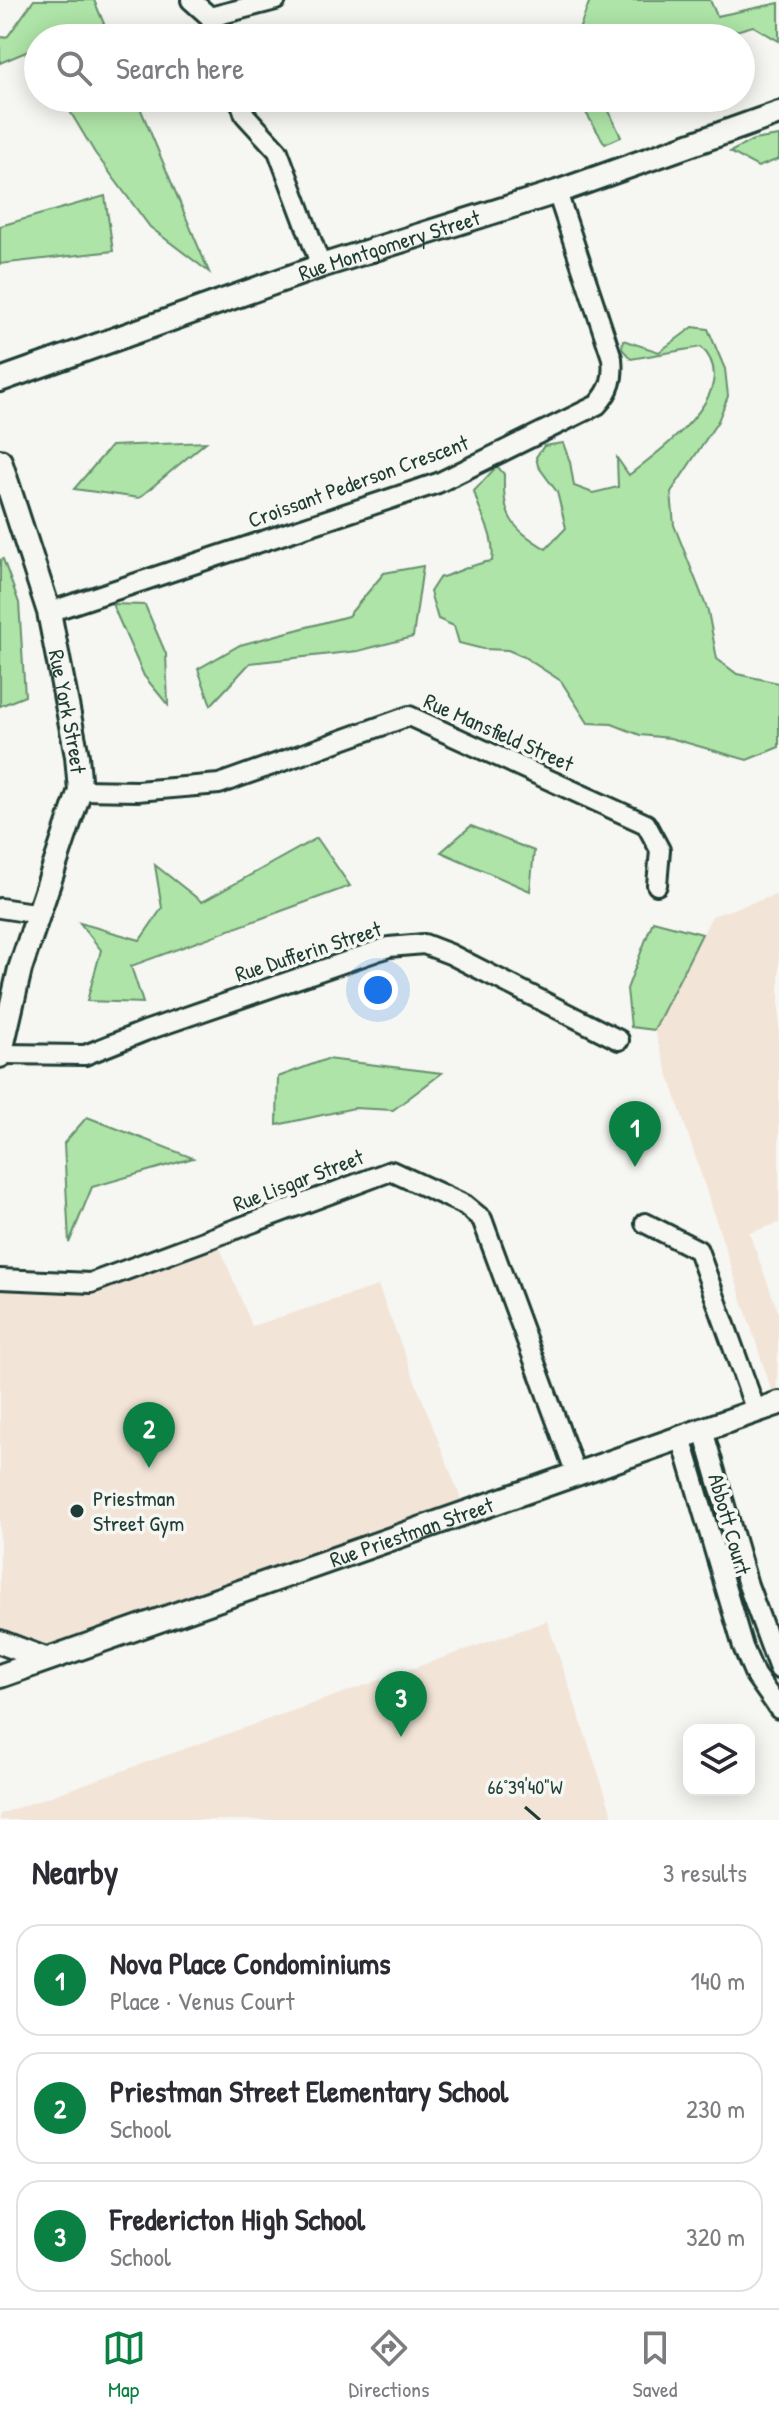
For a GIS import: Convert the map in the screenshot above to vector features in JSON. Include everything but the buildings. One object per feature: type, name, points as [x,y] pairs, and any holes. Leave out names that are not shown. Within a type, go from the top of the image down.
[{"type":"street","points":[[191,0],[210,17],[212,24]]},
{"type":"street","points":[[210,17],[276,0]]},
{"type":"street","points":[[244,112],[278,151],[321,266]]},
{"type":"street","name":"Rue Montgomery Street","points":[[0,380],[321,266],[557,192],[779,113]]},
{"type":"street","name":"Croissant Pederson Crescent","points":[[49,612],[438,483],[597,405],[608,393],[614,375],[612,358],[557,192]]},
{"type":"street","name":"Rue York Street","points":[[0,461],[49,612],[77,756],[80,790],[14,991],[0,1055]]},
{"type":"street","name":"Rue Mansfield Street","points":[[80,790],[137,791],[219,784],[409,716],[646,824],[660,850],[657,885]]},
{"type":"street","points":[[0,908],[40,914]]},
{"type":"street","name":"Rue Dufferin Street","points":[[0,1055],[85,1055],[145,1031],[389,947],[424,944],[450,954],[619,1040]]},
{"type":"street","name":"Rue Lisgar Street","points":[[0,1279],[91,1283],[391,1171],[465,1205],[482,1219],[576,1474]]},
{"type":"street","points":[[645,1223],[698,1250],[756,1411]]},
{"type":"street","name":"Rue Priestman Street","points":[[0,1676],[779,1403]]},
{"type":"street","name":"Abbott Court","points":[[703,1430],[748,1585],[779,1669]]},
{"type":"street","name":"Abbott Court","points":[[681,1437],[743,1647],[755,1675],[779,1709]]},
{"type":"street","points":[[0,1642],[45,1659]]},
{"type":"shaded area","points":[[779,894],[779,1223],[749,1233],[779,1314],[776,1404],[654,1030],[712,916]]},
{"type":"shaded area","points":[[216,1238],[252,1326],[378,1286],[466,1512],[45,1659],[0,1642],[0,1279],[67,1284]]},
{"type":"shaded area","points":[[547,1621],[614,1820],[0,1820],[0,1814]]},
{"type":"green space","points":[[34,0],[94,0],[104,24],[24,24],[24,53],[0,63],[0,38],[8,36]]},
{"type":"green space","points":[[590,0],[710,0],[717,16],[779,3],[779,41],[755,27],[755,24],[581,24]]},
{"type":"green space","points":[[70,112],[142,112],[209,272],[150,227],[95,153]]},
{"type":"green space","points":[[586,112],[609,112],[621,137],[605,144]]},
{"type":"green space","points":[[779,136],[779,159],[758,167],[730,152],[753,140]]},
{"type":"green space","points":[[105,196],[113,251],[0,264],[0,226]]},
{"type":"green space","points":[[693,327],[708,329],[725,369],[728,396],[718,421],[671,492],[674,525],[708,611],[717,659],[737,674],[779,683],[779,747],[747,760],[670,738],[640,735],[612,724],[588,723],[561,681],[524,657],[508,650],[483,649],[459,643],[454,626],[438,619],[430,592],[439,578],[492,561],[490,534],[474,491],[497,466],[504,474],[505,501],[511,519],[524,534],[546,549],[566,528],[557,492],[538,466],[536,457],[544,446],[563,443],[574,486],[593,493],[618,487],[617,458],[629,475],[678,435],[706,400],[713,382],[712,364],[701,347],[631,359],[622,349],[623,340],[659,352]]},
{"type":"green space","points":[[206,442],[139,498],[74,489],[111,446]]},
{"type":"green space","points":[[3,559],[19,603],[25,696],[0,706],[0,560]]},
{"type":"green space","points":[[423,566],[413,637],[358,651],[250,663],[211,705],[198,669],[240,645],[348,616],[384,573]]},
{"type":"green space","points":[[112,604],[145,605],[166,654],[168,705],[144,676]]},
{"type":"green space","points":[[471,826],[534,851],[530,891],[441,852]]},
{"type":"green space","points":[[317,838],[350,886],[131,966],[143,1003],[87,1001],[101,950],[80,923],[140,940],[162,908],[155,865],[202,902]]},
{"type":"green space","points":[[653,921],[702,934],[654,1030],[631,1027],[627,989]]},
{"type":"green space","points":[[327,1059],[442,1073],[393,1110],[354,1108],[277,1125],[278,1077]]},
{"type":"green space","points":[[87,1117],[193,1158],[92,1187],[69,1243],[64,1143]]},
{"type":"place","name":"Nova Place Condominiums","points":[[635,1167]]},
{"type":"place","name":"Priestman Street Elementary School","points":[[149,1468]]},
{"type":"place","name":"Priestman Street Gym","points":[[77,1511]]},
{"type":"place","name":"Fredericton High School","points":[[401,1737]]}]
